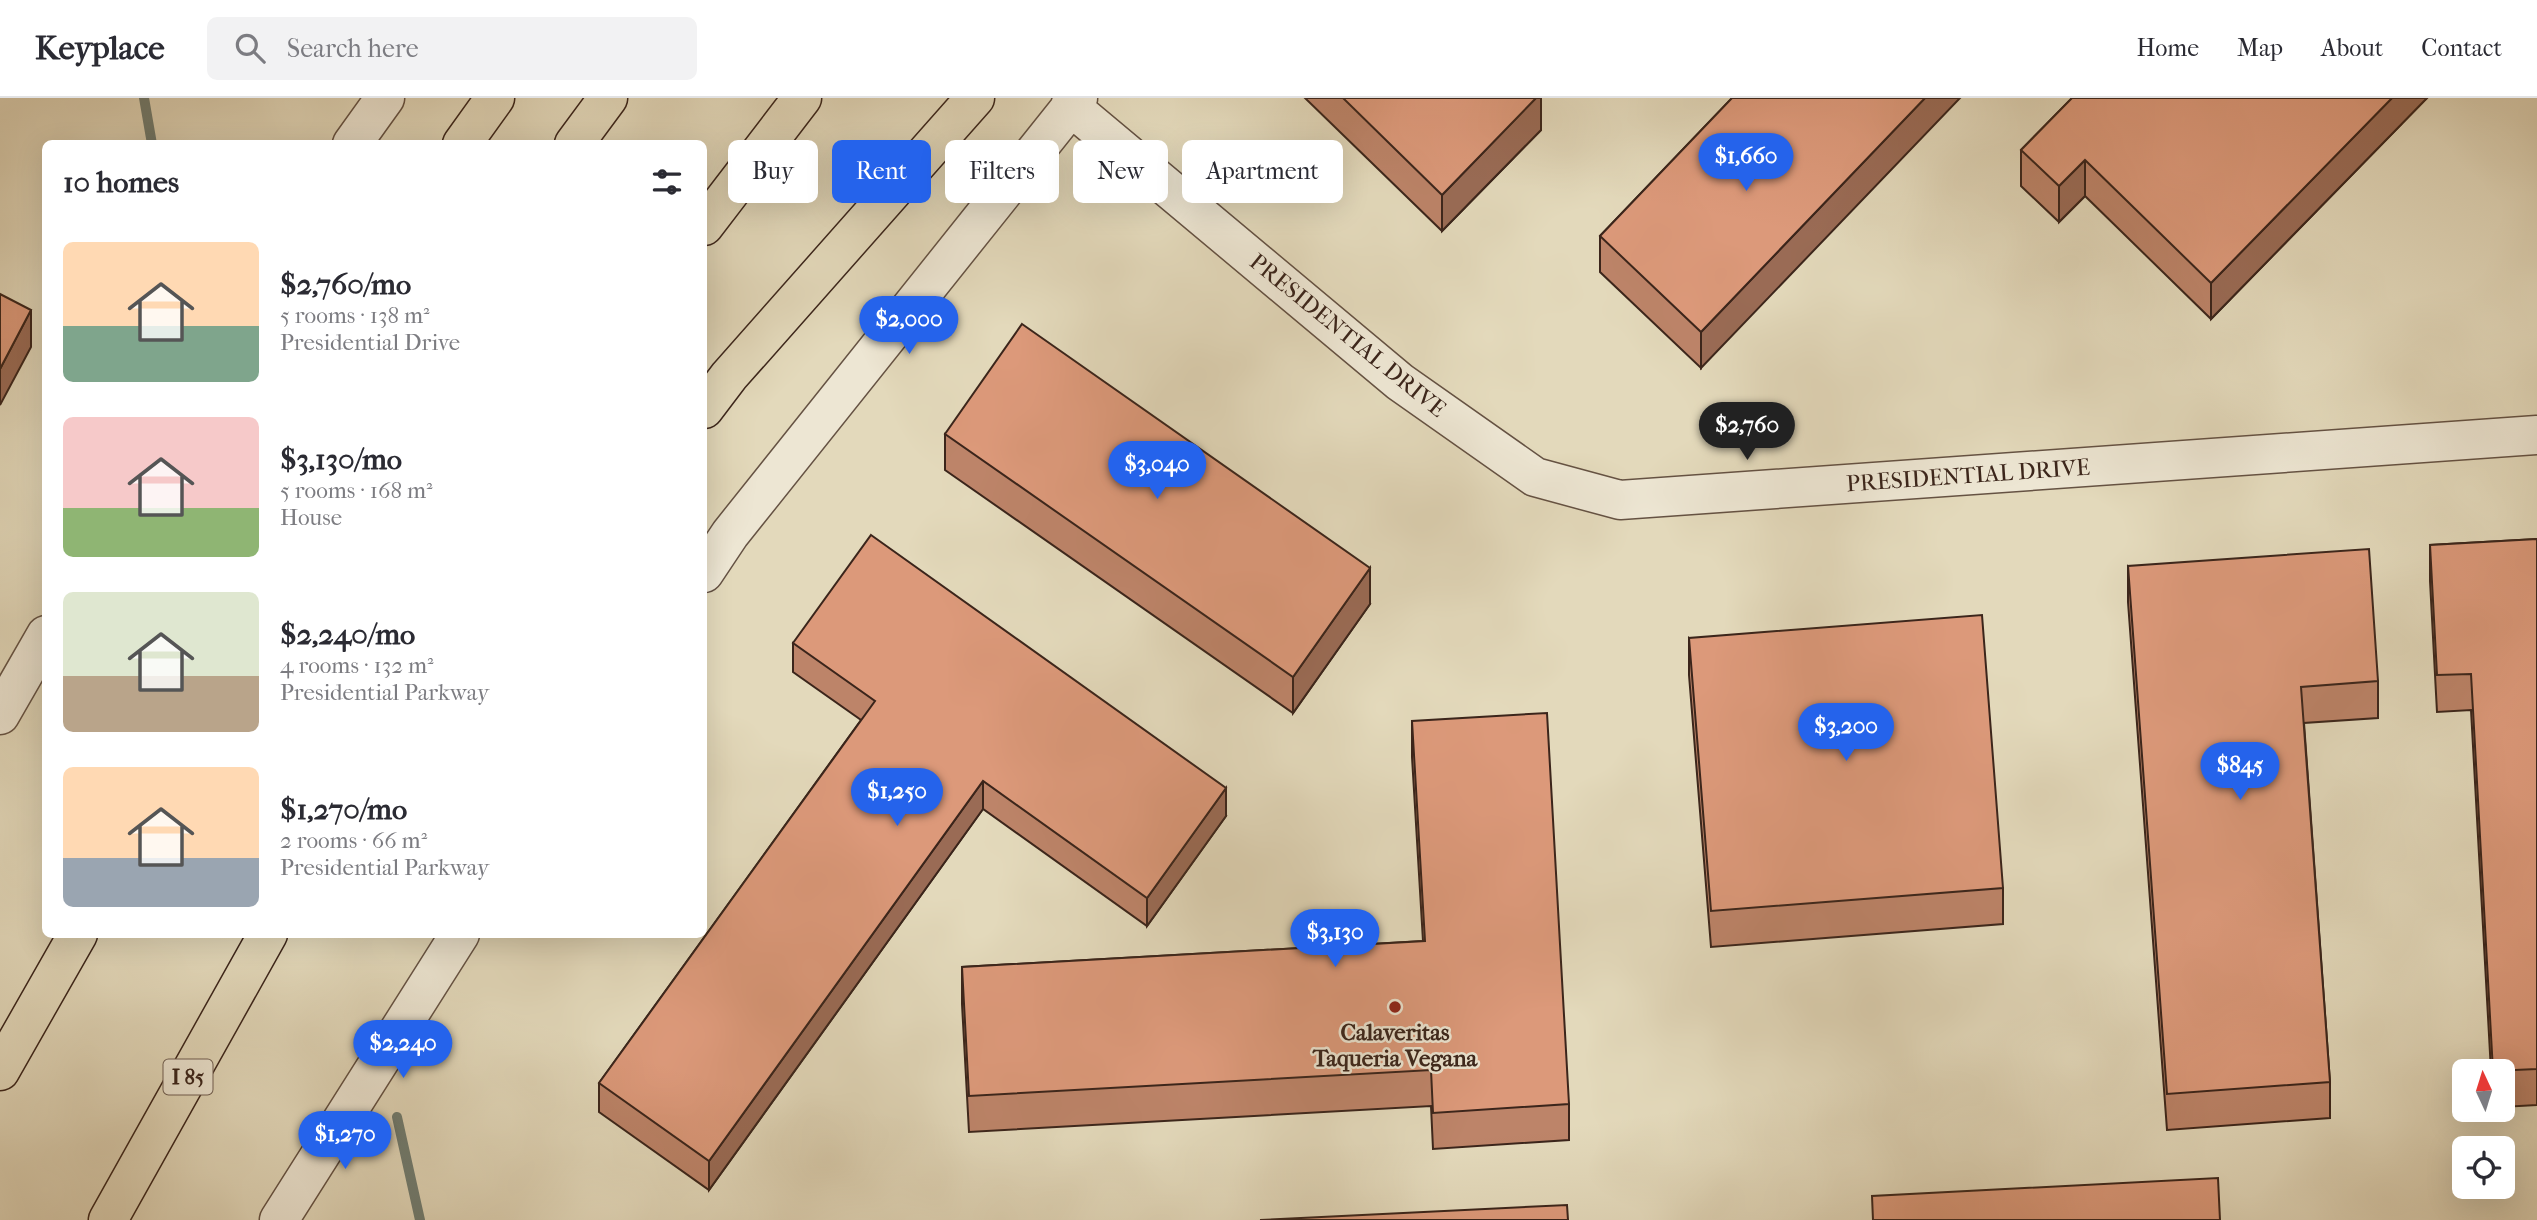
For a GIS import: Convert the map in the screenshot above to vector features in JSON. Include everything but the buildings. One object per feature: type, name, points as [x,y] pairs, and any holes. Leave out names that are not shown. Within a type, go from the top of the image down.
[{"type":"highway","points":[[465,140],[495,98]]},
{"type":"highway","points":[[577,140],[608,98]]},
{"type":"highway","points":[[707,222],[802,98]]},
{"type":"highway","points":[[707,405],[729,376],[975,98]]},
{"type":"highway","points":[[0,1071],[76,938]]},
{"type":"highway","name":"I 85","points":[[108,1220],[266,938]]},
{"type":"street","points":[[355,140],[386,98]]},
{"type":"street","points":[[707,568],[730,534],[1074,102]]},
{"type":"street","name":"PRESIDENTIAL DRIVE","points":[[1074,102],[1400,383],[1535,477],[1620,500],[2537,435]]},
{"type":"street","points":[[0,715],[42,642]]},
{"type":"street","points":[[279,1220],[457,938]]},
{"type":"waterway","points":[[144,98],[151,140]]},
{"type":"waterway","points":[[397,1117],[420,1220]]},
{"type":"place","name":"Calaveritas Taqueria Vegana","points":[[1395,1007]]}]
